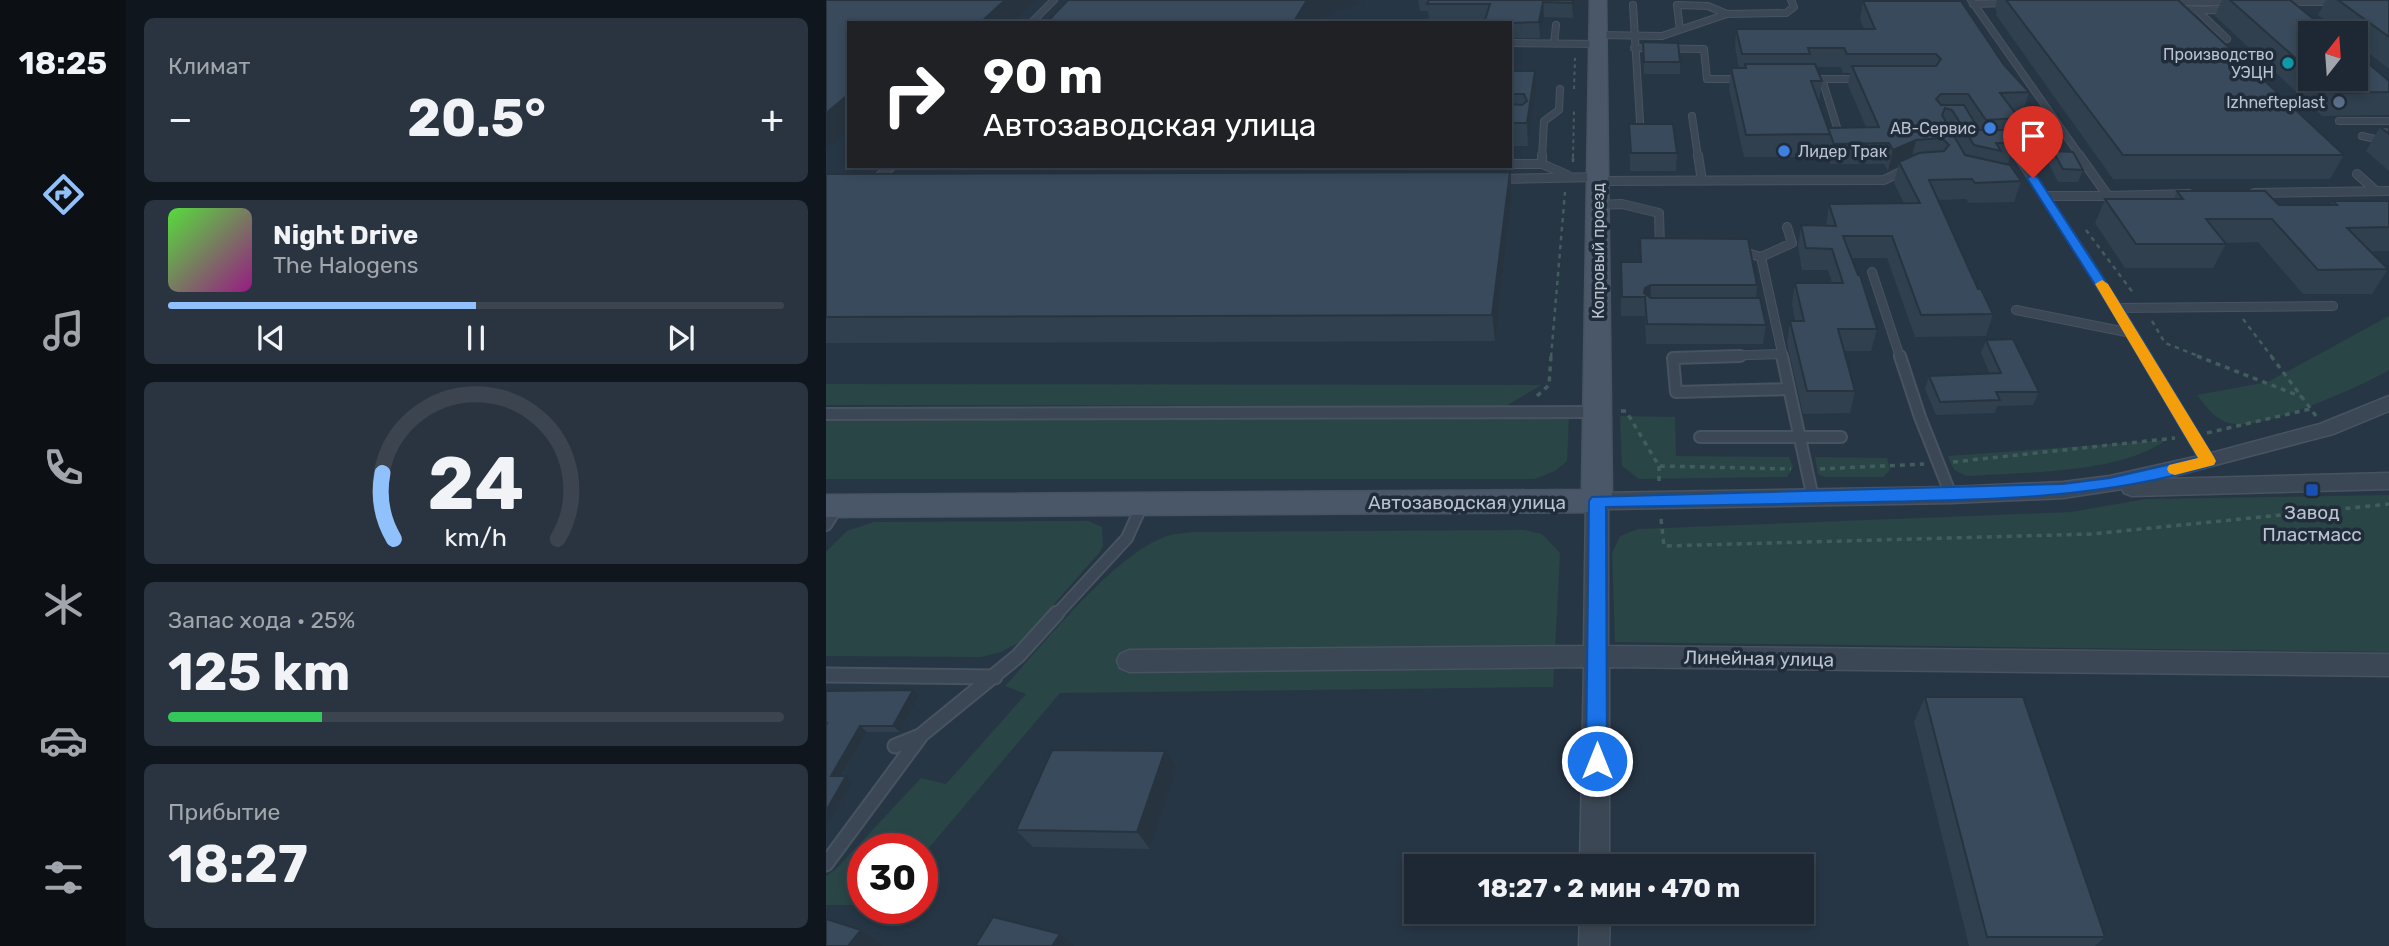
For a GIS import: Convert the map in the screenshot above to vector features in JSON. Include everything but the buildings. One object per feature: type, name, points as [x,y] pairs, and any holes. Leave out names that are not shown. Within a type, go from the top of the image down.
[{"type":"main road","name":"Копровый проезд","points":[[1597,501],[1598,0]]},
{"type":"main road","name":"Автозаводская улица","points":[[830,513],[1142,505],[1597,501]]},
{"type":"street","name":"Автозаводская улица","points":[[1597,501],[1951,495],[2063,490],[2110,484],[2208,461],[2326,429],[2388,404]]},
{"type":"street","points":[[2063,490],[2389,481]]},
{"type":"street","points":[[1595,854],[1597,501]]},
{"type":"street","name":"Линейная улица","points":[[1129,661],[1598,656],[2389,665]]},
{"type":"street","points":[[1594,946],[1595,924]]},
{"type":"lane","points":[[1033,21],[1054,0]]},
{"type":"lane","points":[[1512,43],[1554,44],[1633,35],[1662,36],[1727,14],[1786,13],[1794,7],[1791,0]]},
{"type":"lane","points":[[1972,2],[2015,3]]},
{"type":"lane","points":[[1972,2],[2108,196]]},
{"type":"lane","points":[[2154,2],[2241,2]]},
{"type":"lane","points":[[2168,2],[2185,18]]},
{"type":"lane","points":[[2266,2],[2348,2]]},
{"type":"lane","points":[[1633,5],[1641,138]]},
{"type":"lane","points":[[1680,30],[1677,5],[1708,6],[1727,14]]},
{"type":"lane","points":[[2175,9],[2239,11]]},
{"type":"lane","points":[[2296,9],[2336,9]]},
{"type":"lane","points":[[2198,11],[2227,39]]},
{"type":"lane","points":[[1554,44],[1556,25]]},
{"type":"lane","points":[[1634,48],[1704,49],[1707,79],[1745,79]]},
{"type":"lane","points":[[1796,79],[1876,79]]},
{"type":"lane","points":[[1822,79],[1840,137]]},
{"type":"lane","points":[[1542,164],[1544,121],[1559,110],[1560,89]]},
{"type":"lane","points":[[1692,116],[1702,181]]},
{"type":"lane","points":[[1998,145],[2032,143],[2012,119]]},
{"type":"lane","points":[[2339,121],[2389,121]]},
{"type":"lane","points":[[2362,136],[2389,142]]},
{"type":"lane","points":[[2009,144],[2028,179],[2045,197],[2117,308],[2208,461]]},
{"type":"lane","points":[[1512,164],[1542,164],[1573,178]]},
{"type":"lane","points":[[1485,179],[1884,180],[1912,167]]},
{"type":"lane","points":[[873,182],[890,168]]},
{"type":"lane","points":[[2357,174],[2376,191]]},
{"type":"lane","points":[[861,183],[887,182]]},
{"type":"lane","points":[[2242,194],[2389,191]]},
{"type":"lane","points":[[2045,197],[2202,194]]},
{"type":"lane","points":[[1598,205],[1622,204],[1659,213],[1660,249],[1673,250]]},
{"type":"lane","points":[[1735,251],[1747,251],[1761,257],[1792,243],[1787,227]]},
{"type":"lane","points":[[1761,257],[1813,498]]},
{"type":"lane","points":[[1872,272],[1920,417],[1951,495]]},
{"type":"lane","points":[[2117,308],[2333,306]]},
{"type":"lane","points":[[1759,310],[1772,310]]},
{"type":"lane","points":[[2016,310],[2131,332]]},
{"type":"lane","points":[[1782,354],[1673,358],[1676,391],[1789,389]]},
{"type":"lane","points":[[826,414],[1598,412]]},
{"type":"lane","points":[[1700,438],[1841,437]]},
{"type":"lane","points":[[826,864],[920,737],[995,677],[1127,538],[1142,505]]},
{"type":"lane","points":[[826,675],[995,677]]},
{"type":"lane","points":[[895,746],[920,737]]},
{"type":"path","points":[[1520,412],[1549,385],[1565,190],[1573,178],[1574,85]]},
{"type":"path","points":[[2232,306],[2326,429]]},
{"type":"path","points":[[1660,500],[1664,546],[2092,534],[2389,505]]},
{"type":"green space","points":[[2389,316],[2389,370],[2358,386],[2289,413],[2248,424],[2234,424],[2217,417],[2197,395],[2268,382]]},
{"type":"green space","points":[[826,384],[1541,385],[1506,406],[826,405]]},
{"type":"green space","points":[[1620,416],[1675,417],[1676,456],[1789,457],[1793,467],[1787,477],[1639,479],[1622,466]]},
{"type":"green space","points":[[1569,419],[1567,461],[1555,471],[1535,479],[826,479],[826,420]]},
{"type":"green space","points":[[2166,440],[2147,451],[2123,459],[2042,472],[1966,476],[1954,470],[1948,456]]},
{"type":"green space","points":[[1815,457],[1887,458],[1890,470],[1883,477],[1825,477],[1818,474]]},
{"type":"green space","points":[[2389,495],[2389,652],[1615,642],[1612,553],[1620,536],[1638,529],[2071,512],[2145,499]]},
{"type":"green space","points":[[1088,521],[1102,527],[1103,546],[1099,553],[1031,630],[1018,643],[1001,652],[981,657],[826,656],[826,552],[847,531],[874,522]]},
{"type":"green space","points":[[1525,530],[1542,534],[1560,553],[1553,687],[1060,693],[938,837],[938,833],[870,833],[921,778],[946,784],[1026,694],[1005,686],[1103,580],[1146,546],[1167,536],[1194,532]]},
{"type":"green space","points":[[847,857],[847,905],[826,905],[826,876]]},
{"type":"slow traffic","points":[[2102,284],[2208,461],[2175,469]]},
{"type":"place","name":"Производство УЭЦН","points":[[2288,63]]},
{"type":"place","name":"Izhnefteplast","points":[[2339,102]]},
{"type":"place","name":"АВ-Сервис","points":[[1990,128]]},
{"type":"place","name":"Лидер Трак","points":[[1784,151]]},
{"type":"place","name":"Завод Пластмасс","points":[[2312,490]]},
{"type":"route","points":[[1597,761],[1597,501],[1951,495],[2063,490],[2110,484],[2208,461],[2117,308],[2033,178]]}]
